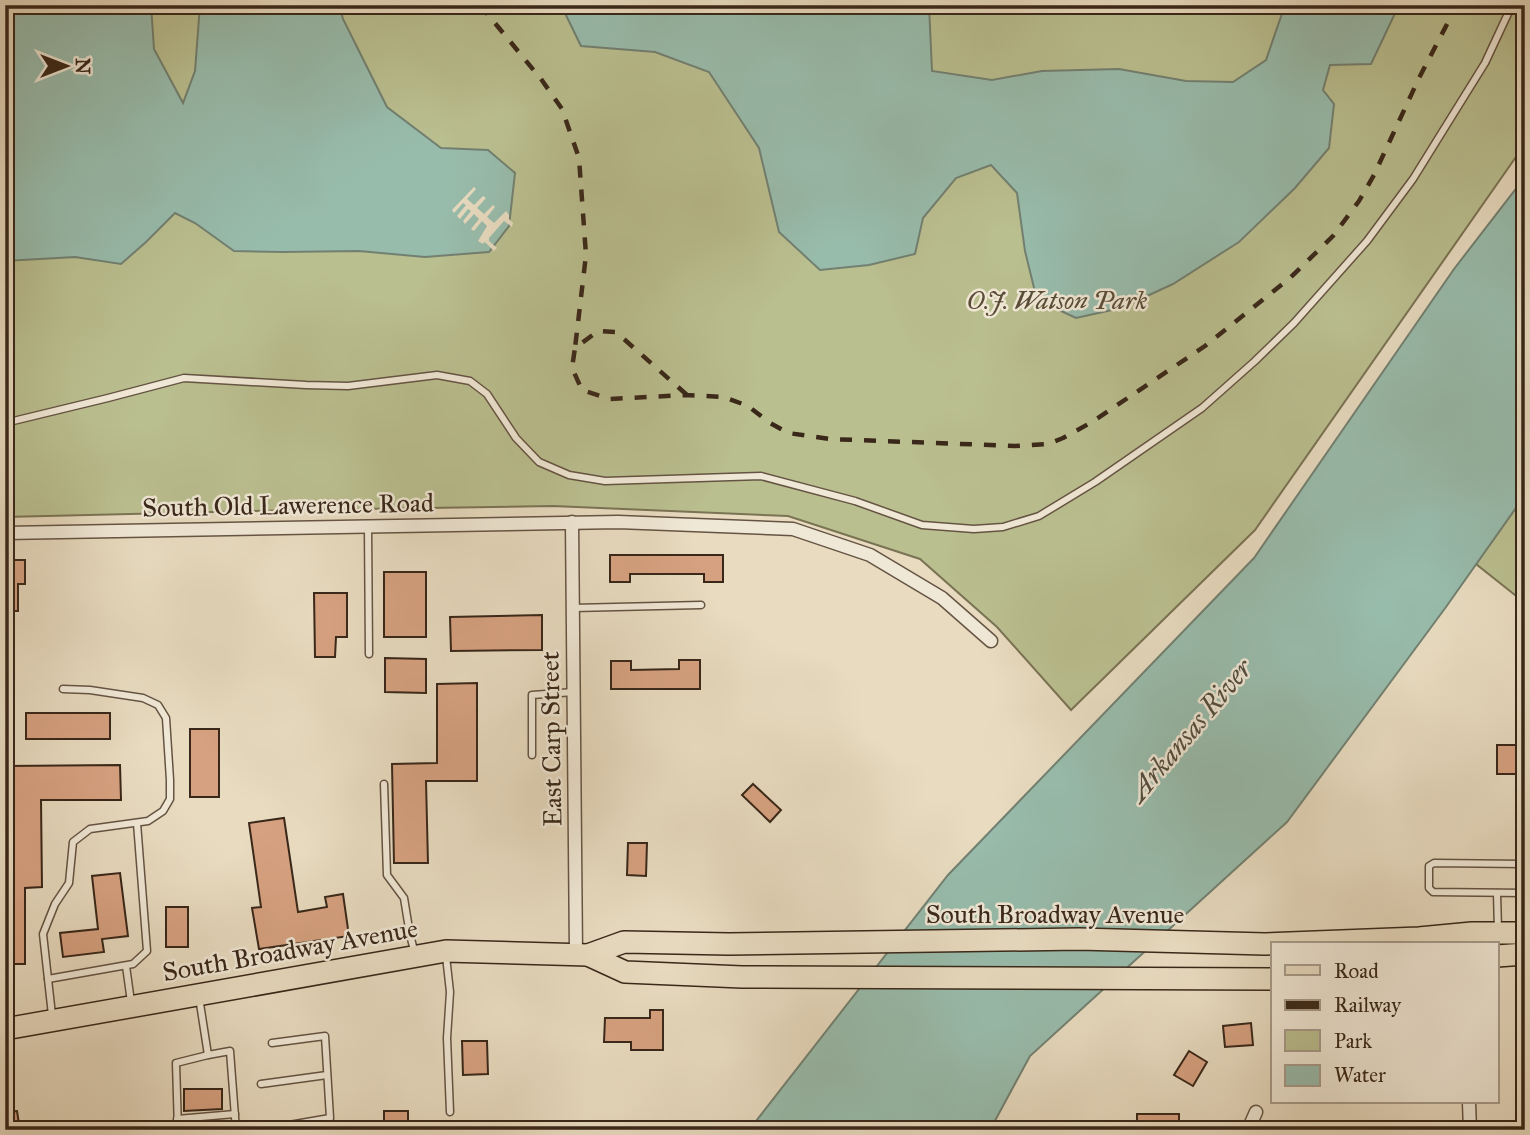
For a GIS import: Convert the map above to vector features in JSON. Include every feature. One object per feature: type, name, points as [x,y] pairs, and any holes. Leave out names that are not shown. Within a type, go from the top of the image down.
[{"type":"main road","name":"South Broadway Avenue","points":[[1316,942],[1471,939],[1498,933],[1525,933]]},
{"type":"main road","name":"South Broadway Avenue","points":[[5,1029],[446,951],[582,954],[624,942],[729,944],[1079,939],[1271,944]]},
{"type":"main road","name":"South Broadway Avenue","points":[[582,954],[625,972],[742,977],[1266,980]]},
{"type":"main road","points":[[1498,956],[1525,954]]},
{"type":"street","name":"South Old Lawerence Road","points":[[5,533],[572,522],[793,529],[870,555],[942,598],[991,640]]},
{"type":"street","name":"East Carp Street","points":[[572,522],[582,954]]},
{"type":"street","points":[[1469,1104],[1470,1130]]},
{"type":"street","points":[[1248,1130],[1256,1112]]},
{"type":"lane","points":[[5,423],[184,378],[348,386],[437,375],[470,382],[487,394],[516,438],[539,462],[569,475],[605,481],[761,476],[855,501],[922,525],[974,529],[1003,527],[1050,510],[1202,408],[1294,323],[1367,241],[1413,179],[1485,63],[1512,5]]},
{"type":"lane","points":[[368,525],[369,654]]},
{"type":"lane","points":[[573,608],[701,605]]},
{"type":"lane","points":[[52,1021],[43,934],[55,904],[69,883],[73,842],[90,830],[148,821],[163,811],[170,799],[166,718],[158,705],[143,698],[63,689]]},
{"type":"lane","points":[[532,755],[532,695],[574,692]]},
{"type":"lane","points":[[384,784],[387,876],[404,898],[415,956]]},
{"type":"lane","points":[[48,979],[133,964],[147,950],[137,822]]},
{"type":"lane","points":[[1525,864],[1434,863],[1430,866],[1430,888],[1433,892],[1525,893]]},
{"type":"lane","points":[[1497,893],[1498,942]]},
{"type":"lane","points":[[446,951],[450,992],[447,1038],[450,1112]]},
{"type":"lane","points":[[126,965],[131,1007]]},
{"type":"lane","points":[[199,995],[208,1055]]},
{"type":"lane","points":[[260,1130],[330,1118],[325,1036],[272,1043]]},
{"type":"lane","points":[[178,1130],[176,1063],[230,1051],[236,1130]]},
{"type":"lane","points":[[261,1084],[327,1075]]},
{"type":"lane","points":[[177,1119],[234,1114]]},
{"type":"green space","name":"O.J. Watson Park","points":[[5,5],[1525,5],[1525,144],[1255,530],[1071,710],[997,627],[920,559],[788,516],[553,506],[5,517]]},
{"type":"green space","points":[[1525,495],[1525,603],[1476,564]]},
{"type":"water","points":[[5,5],[151,5],[154,49],[183,103],[195,71],[200,5],[339,5],[343,19],[387,107],[441,148],[488,150],[515,173],[509,226],[489,252],[425,257],[359,251],[234,251],[195,223],[175,213],[121,264],[75,257],[5,261]]},
{"type":"water","points":[[561,5],[929,5],[932,71],[992,80],[1042,71],[1119,69],[1186,81],[1233,82],[1266,60],[1285,5],[1399,5],[1371,64],[1330,65],[1323,90],[1334,104],[1329,148],[1295,188],[1239,242],[1173,284],[1121,308],[1076,318],[1037,300],[1025,251],[1017,193],[991,165],[956,178],[923,218],[915,254],[869,265],[820,270],[779,232],[759,148],[709,72],[655,52],[581,46]]},
{"type":"water","name":"Arkansas River","points":[[1525,177],[1525,495],[1287,822],[1030,1056],[990,1130],[749,1130],[948,875],[1254,558],[1454,269]]},
{"type":"pier","points":[[474,187],[476,189],[467,199],[474,205],[483,196],[486,198],[477,208],[484,214],[493,205],[495,207],[487,217],[494,223],[506,211],[513,223],[512,227],[504,221],[489,238],[497,248],[494,251],[486,243],[478,241],[487,226],[482,221],[474,231],[471,229],[479,219],[474,214],[465,224],[463,221],[471,211],[468,209],[460,219],[457,216],[466,205],[463,203],[454,213],[452,210]]},
{"type":"building","points":[[610,555],[723,555],[723,582],[704,582],[704,574],[630,574],[630,582],[610,582]]},
{"type":"building","points":[[8,560],[25,560],[25,584],[18,584],[18,611],[5,611]]},
{"type":"building","points":[[384,572],[426,572],[426,637],[384,637]]},
{"type":"building","points":[[314,593],[347,593],[347,637],[336,637],[335,657],[315,657]]},
{"type":"building","points":[[542,615],[542,650],[451,651],[450,617]]},
{"type":"building","points":[[385,658],[426,659],[426,693],[385,692]]},
{"type":"building","points":[[679,660],[700,660],[700,689],[611,689],[611,661],[631,661],[631,670],[679,669]]},
{"type":"building","points":[[477,683],[477,781],[426,781],[428,863],[394,863],[392,764],[437,763],[437,684]]},
{"type":"building","points":[[26,713],[110,713],[110,739],[26,739]]},
{"type":"building","points":[[190,729],[219,729],[219,797],[190,797]]},
{"type":"building","points":[[1497,745],[1525,745],[1525,774],[1497,774]]},
{"type":"building","points":[[120,765],[121,800],[41,800],[42,887],[25,888],[25,964],[5,964],[5,766]]},
{"type":"building","points":[[753,784],[781,810],[770,822],[742,795]]},
{"type":"building","points":[[284,818],[298,912],[327,907],[325,897],[343,894],[349,936],[259,949],[252,908],[261,907],[249,823]]},
{"type":"building","points":[[628,843],[647,843],[646,876],[627,875]]},
{"type":"building","points":[[120,873],[128,936],[102,939],[104,952],[63,957],[60,933],[98,929],[92,876]]},
{"type":"building","points":[[166,907],[188,907],[188,947],[166,947]]},
{"type":"building","points":[[650,1010],[663,1010],[663,1050],[631,1050],[631,1042],[604,1042],[605,1018],[650,1018]]},
{"type":"building","points":[[1251,1023],[1253,1045],[1225,1047],[1223,1026]]},
{"type":"building","points":[[462,1041],[487,1041],[488,1074],[463,1075]]},
{"type":"building","points":[[1189,1051],[1207,1062],[1193,1086],[1174,1075]]},
{"type":"building","points":[[184,1089],[222,1089],[222,1109],[184,1111]]},
{"type":"building","points":[[17,1111],[20,1130],[5,1130],[5,1112]]},
{"type":"building","points":[[384,1111],[408,1111],[408,1130],[384,1130]]},
{"type":"building","points":[[1137,1114],[1179,1114],[1179,1130],[1137,1130]]},
{"type":"railway","points":[[480,5],[562,109],[579,158],[586,255],[575,348]]},
{"type":"railway","points":[[687,395],[616,332],[598,331],[575,348],[572,368],[582,390],[610,399],[687,395],[724,397],[748,406],[788,433],[830,439],[1015,446],[1048,444],[1063,438],[1092,422],[1205,346],[1290,278],[1333,236],[1374,175],[1419,78],[1457,5]]}]
